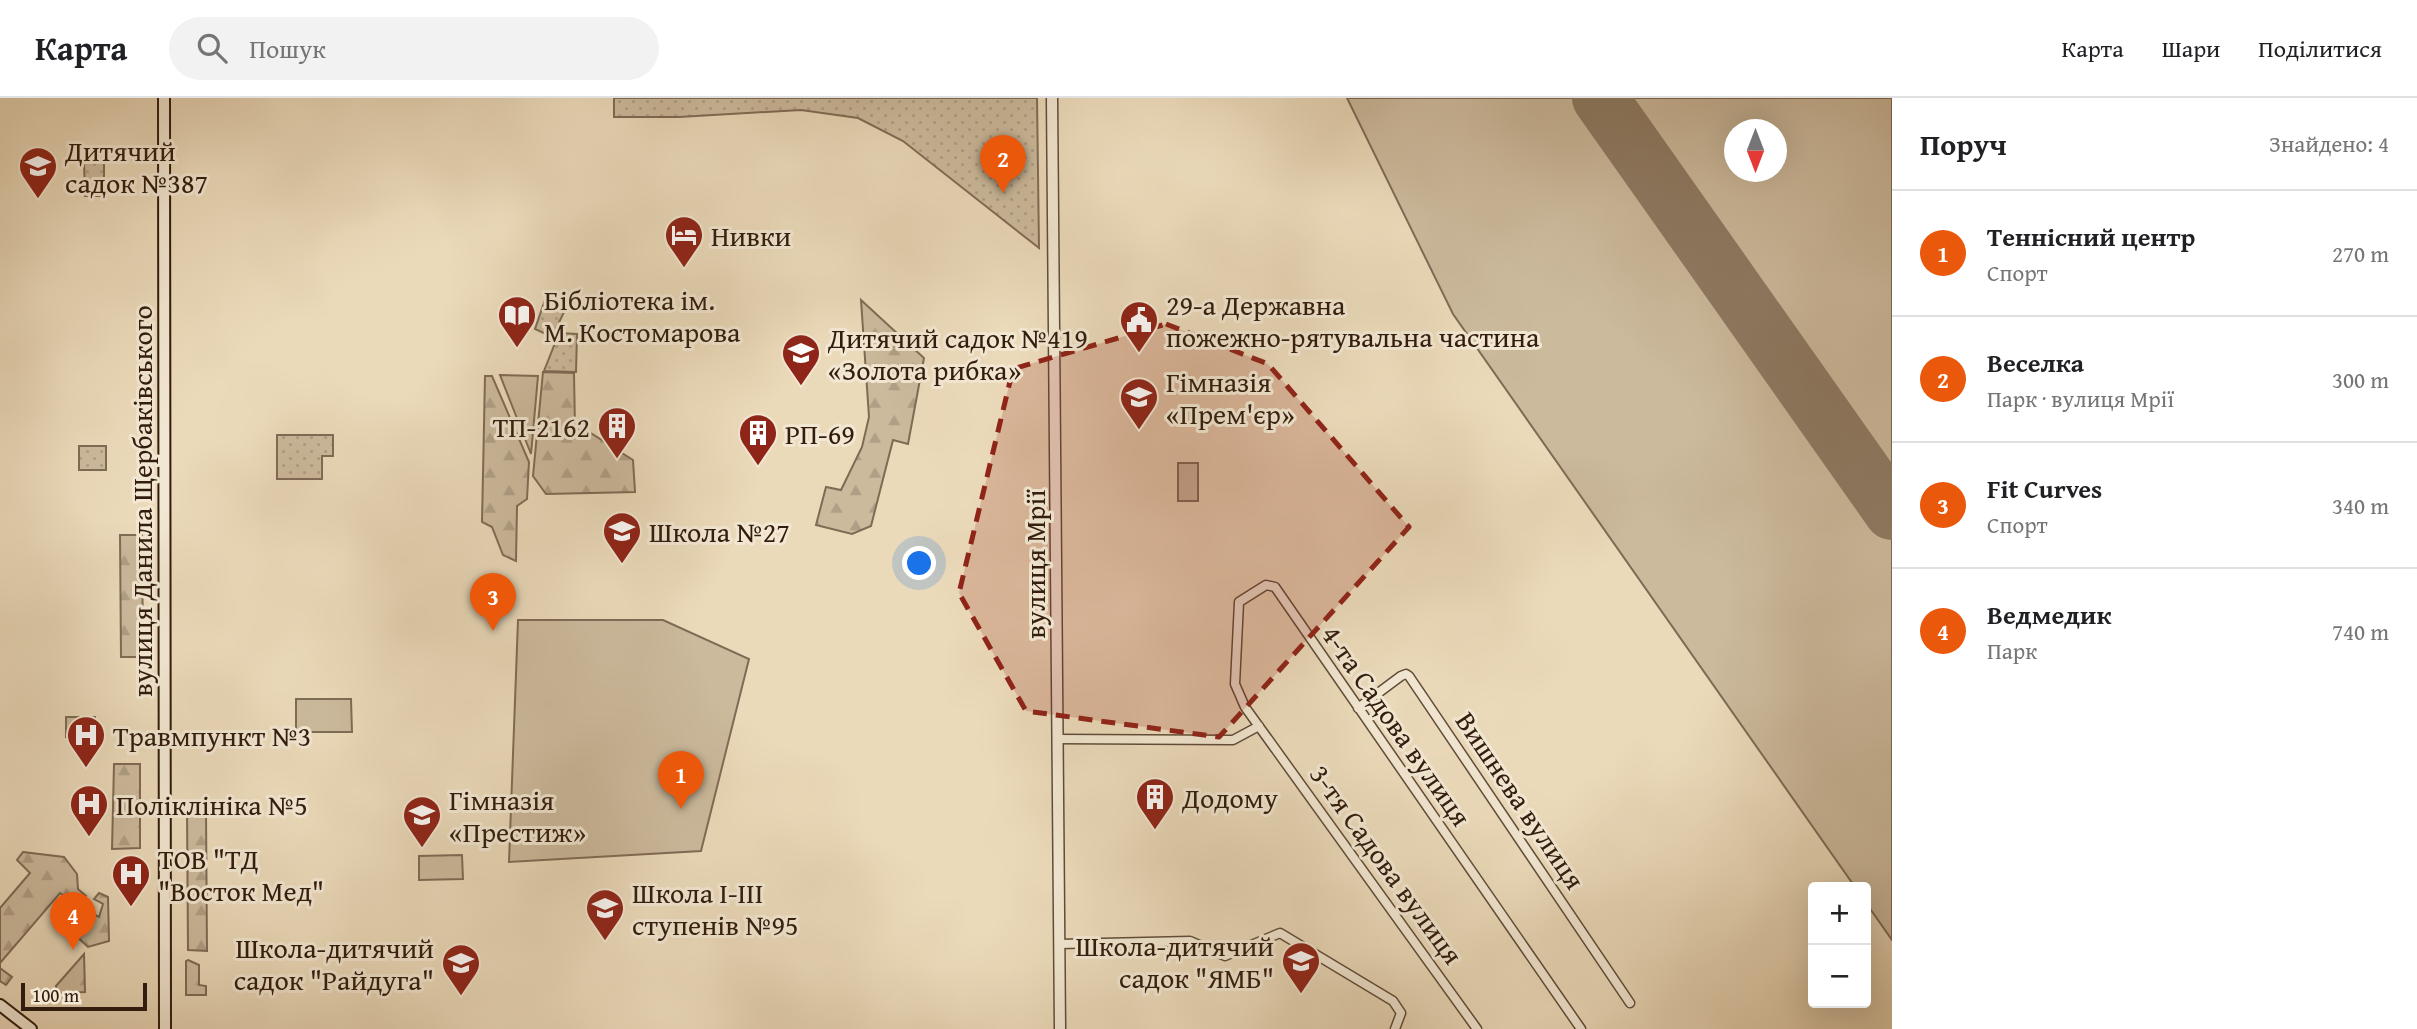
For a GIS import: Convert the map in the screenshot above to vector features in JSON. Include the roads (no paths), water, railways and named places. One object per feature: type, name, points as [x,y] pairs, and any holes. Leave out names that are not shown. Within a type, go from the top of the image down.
[{"type":"main road","name":"вулиця Данила Щербаківського","points":[[164,98],[165,1029]]},
{"type":"main road","points":[[0,1005],[31,1029]]},
{"type":"street","name":"вулиця Мрії","points":[[1052,98],[1060,1029]]},
{"type":"street","name":"4-та Садова вулиця","points":[[1259,726],[1245,708],[1235,684],[1238,604],[1240,600],[1266,585],[1275,587],[1581,1029]]},
{"type":"street","name":"Вишнева вулиця","points":[[1357,708],[1401,676],[1409,676],[1630,1003]]},
{"type":"street","points":[[1058,739],[1233,740],[1259,726]]},
{"type":"street","name":"3-тя Садова вулиця","points":[[1259,726],[1477,1029]]},
{"type":"street","points":[[1059,944],[1190,941],[1225,956],[1280,933],[1393,1001],[1401,1013],[1395,1029]]},
{"type":"place","name":"Веселка","points":[[1003,193]]},
{"type":"place","name":"Дитячий садок №387","points":[[38,200]]},
{"type":"place","name":"Нивки","points":[[684,269]]},
{"type":"place","name":"Бібліотека ім. М. Костомарова","points":[[517,349]]},
{"type":"place","name":"29-а Державна пожежно-рятувальна частина","points":[[1139,354]]},
{"type":"place","name":"Дитячий садок №419 «Золота рибка»","points":[[801,387]]},
{"type":"place","name":"Гімназія «Прем'єр»","points":[[1139,431]]},
{"type":"place","name":"ТП-2162","points":[[617,460]]},
{"type":"place","name":"РП-69","points":[[758,467]]},
{"type":"place","name":"Школа №27","points":[[622,565]]},
{"type":"place","name":"Fit Curves","points":[[493,631]]},
{"type":"place","name":"Травмпункт №3","points":[[86,769]]},
{"type":"place","name":"Теннісний центр","points":[[681,809]]},
{"type":"place","name":"Додому","points":[[1155,831]]},
{"type":"place","name":"Поліклініка №5","points":[[89,838]]},
{"type":"place","name":"Гімназія «Престиж»","points":[[422,849]]},
{"type":"place","name":"ТОВ \"ТД \"Восток Мед\"","points":[[131,908]]},
{"type":"place","name":"Школа І-ІІІ ступенів №95","points":[[605,942]]},
{"type":"place","name":"Ведмедик","points":[[73,950]]},
{"type":"place","name":"Школа-дитячий садок \"ЯМБ\"","points":[[1301,995]]},
{"type":"place","name":"Школа-дитячий садок \"Райдуга\"","points":[[461,997]]}]
